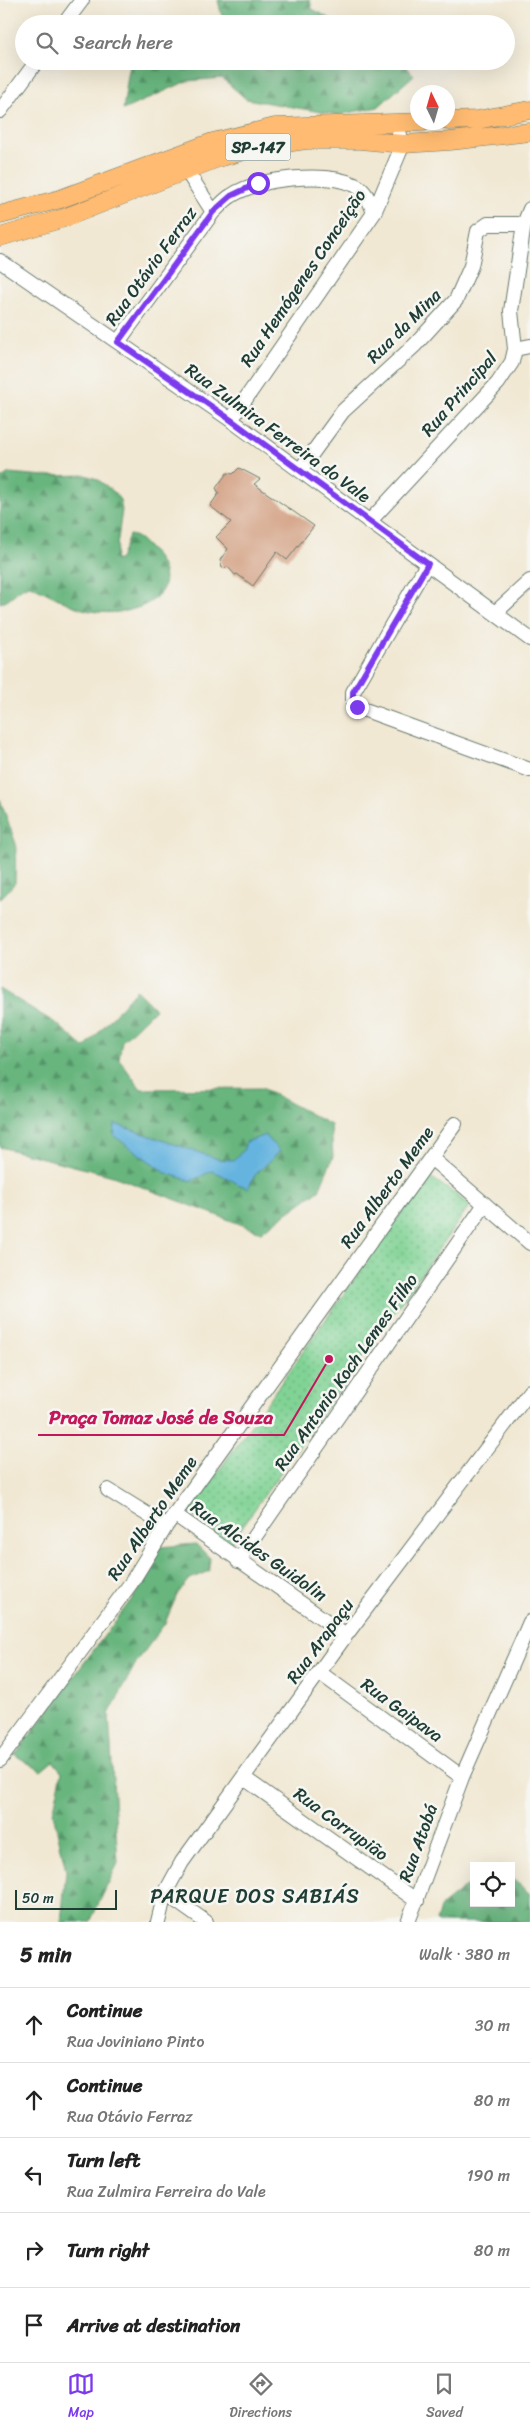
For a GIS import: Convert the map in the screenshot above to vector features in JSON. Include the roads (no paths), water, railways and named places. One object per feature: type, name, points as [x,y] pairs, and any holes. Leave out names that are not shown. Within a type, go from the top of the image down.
[{"type":"main road","points":[[455,122],[478,120],[530,110]]},
{"type":"main road","name":"SP-147","points":[[0,237],[64,218],[181,162],[213,142],[275,127],[410,122]]},
{"type":"main road","name":"SP-147","points":[[0,216],[181,162],[218,158],[258,147],[306,140],[360,140],[403,144],[530,132]]},
{"type":"street","points":[[71,15],[82,0]]},
{"type":"street","points":[[0,111],[30,70]]},
{"type":"street","points":[[396,123],[403,144]]},
{"type":"street","name":"Rua Hemógenes Conceição","points":[[231,420],[374,213],[403,144]]},
{"type":"street","points":[[181,162],[213,212]]},
{"type":"street","name":"Rua Otávio Ferraz","points":[[118,342],[213,212],[231,196],[258,183],[287,178],[334,180],[356,185],[368,196],[374,213]]},
{"type":"street","points":[[0,206],[22,210]]},
{"type":"street","name":"Rua Principal","points":[[369,522],[498,384],[512,362],[515,350],[511,311],[530,209]]},
{"type":"street","name":"Rua da Mina","points":[[300,470],[343,411],[415,346],[456,300],[472,266],[478,231],[488,224],[525,229]]},
{"type":"street","name":"Rua Zulmira Ferreira do Vale","points":[[0,261],[231,420],[530,638]]},
{"type":"street","points":[[515,350],[530,346]]},
{"type":"street","points":[[428,564],[353,692],[353,703],[357,707],[530,770]]},
{"type":"street","points":[[495,613],[530,581]]},
{"type":"street","name":"Rua Alberto Meme","points":[[0,1760],[132,1583],[174,1514],[455,1124]]},
{"type":"street","points":[[431,1158],[530,1243]]},
{"type":"street","name":"Rua Antonio Koch Lemes Filho","points":[[238,1561],[485,1204]]},
{"type":"street","name":"Rua Arapaçu","points":[[158,1922],[165,1893],[182,1862],[320,1674],[346,1635],[530,1391]]},
{"type":"street","points":[[108,1490],[166,1526]]},
{"type":"street","name":"Rua Alcides Guidolin","points":[[174,1514],[238,1561],[346,1635]]},
{"type":"street","name":"Rua Atobá","points":[[408,1922],[462,1777],[529,1627]]},
{"type":"street","name":"Rua Gaipava","points":[[320,1674],[462,1777]]},
{"type":"street","name":"Rua Corrupião","points":[[244,1778],[417,1901]]},
{"type":"street","points":[[165,1893],[206,1922]]},
{"type":"water","points":[[115,1124],[218,1159],[233,1160],[243,1151],[246,1142],[265,1135],[280,1151],[255,1175],[248,1188],[212,1171],[191,1181],[166,1173],[114,1136]]},
{"type":"place","name":"Praça Tomaz José de Souza","points":[[329,1359]]},
{"type":"district","name":"PARQUE DOS SABIÁS","points":[[255,1896]]}]
